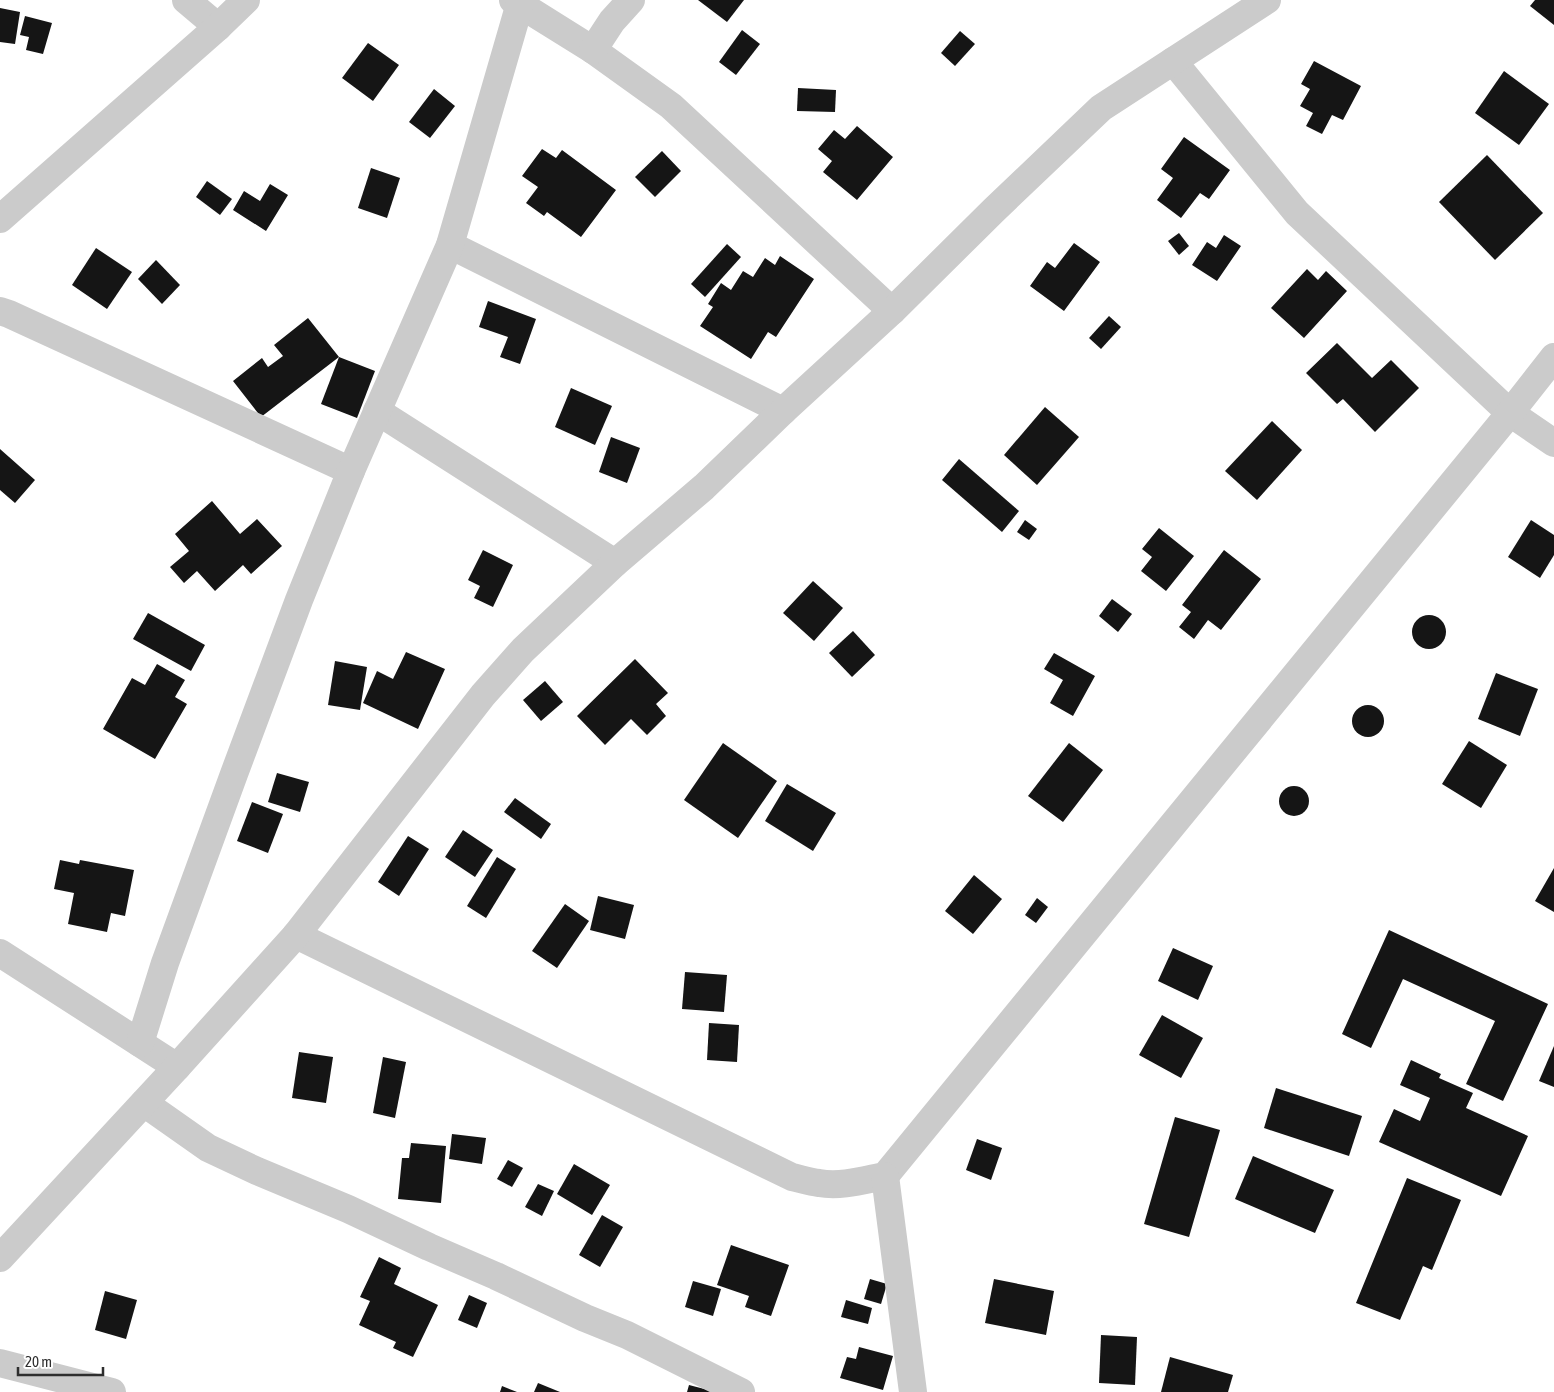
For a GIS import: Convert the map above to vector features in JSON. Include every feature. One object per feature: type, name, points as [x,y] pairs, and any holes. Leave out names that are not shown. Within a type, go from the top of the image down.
[{"type":"street","points":[[186,0],[218,27]]},
{"type":"street","points":[[0,218],[218,27],[246,0]]},
{"type":"street","points":[[593,50],[612,21],[631,0]]},
{"type":"street","points":[[0,1258],[178,1067],[296,935],[483,695],[523,650],[615,564],[704,487],[892,311],[1101,108],[1267,0]]},
{"type":"street","points":[[140,1043],[165,963],[299,600],[377,411],[450,245],[518,2],[593,50],[671,106],[892,311]]},
{"type":"street","points":[[1173,61],[1297,213],[1510,414],[1554,443]]},
{"type":"street","points":[[450,245],[783,411]]},
{"type":"street","points":[[0,311],[352,471]]},
{"type":"street","points":[[296,935],[792,1177],[835,1184],[885,1176],[1510,414],[1554,357]]},
{"type":"street","points":[[377,411],[615,564]]},
{"type":"street","points":[[0,954],[178,1067]]},
{"type":"street","points":[[144,1103],[208,1148],[256,1171],[348,1208],[429,1247],[627,1335],[741,1392]]},
{"type":"street","points":[[885,1176],[913,1392]]},
{"type":"street","points":[[0,1363],[112,1392]]},
{"type":"building","points":[[698,0],[744,0],[727,22]]},
{"type":"building","points":[[1535,0],[1554,0],[1554,25],[1530,6]]},
{"type":"building","points":[[0,8],[20,12],[15,44],[0,42]]},
{"type":"building","points":[[25,16],[52,23],[43,54],[26,50],[29,37],[20,35]]},
{"type":"building","points":[[742,30],[760,44],[736,75],[719,62]]},
{"type":"building","points":[[960,31],[975,44],[955,66],[941,53]]},
{"type":"building","points":[[368,43],[399,65],[373,101],[342,78]]},
{"type":"building","points":[[1314,61],[1361,86],[1343,120],[1332,115],[1322,134],[1306,126],[1313,113],[1300,106],[1310,89],[1301,84]]},
{"type":"building","points":[[1504,71],[1549,104],[1519,145],[1475,113]]},
{"type":"building","points":[[798,88],[836,90],[835,112],[797,111]]},
{"type":"building","points":[[434,89],[455,106],[430,138],[409,122]]},
{"type":"building","points":[[857,126],[893,157],[857,200],[823,172],[832,161],[818,149],[834,130],[845,139]]},
{"type":"building","points":[[1184,137],[1230,170],[1209,199],[1200,193],[1181,218],[1157,200],[1173,178],[1161,169]]},
{"type":"building","points":[[542,149],[556,158],[562,150],[616,190],[581,237],[547,212],[544,216],[526,203],[538,187],[522,176]]},
{"type":"building","points":[[662,151],[681,171],[655,197],[635,177]]},
{"type":"building","points":[[1487,155],[1543,213],[1495,260],[1439,202]]},
{"type":"building","points":[[371,168],[400,178],[387,218],[358,208]]},
{"type":"building","points":[[207,181],[232,199],[220,215],[196,197]]},
{"type":"building","points":[[270,184],[288,195],[266,231],[233,210],[244,191],[260,201]]},
{"type":"building","points":[[1179,233],[1189,246],[1179,255],[1168,241]]},
{"type":"building","points":[[1224,235],[1241,246],[1217,281],[1192,265],[1207,242],[1216,248]]},
{"type":"building","points":[[1074,243],[1100,262],[1064,311],[1030,286],[1047,262],[1055,268]]},
{"type":"building","points":[[727,244],[741,257],[705,297],[691,284]]},
{"type":"building","points":[[96,248],[132,272],[107,309],[72,285]]},
{"type":"building","points":[[780,256],[814,279],[776,337],[768,332],[751,359],[700,326],[713,307],[708,304],[721,283],[731,290],[743,271],[753,277],[765,258],[775,265]]},
{"type":"building","points":[[156,260],[180,285],[162,304],[138,279]]},
{"type":"building","points":[[1307,269],[1318,280],[1326,271],[1347,291],[1304,338],[1271,308]]},
{"type":"building","points":[[488,301],[536,319],[520,364],[500,357],[508,337],[479,327]]},
{"type":"building","points":[[1109,316],[1121,327],[1101,349],[1089,338]]},
{"type":"building","points":[[308,318],[339,357],[261,417],[233,381],[262,358],[268,367],[283,356],[274,345]]},
{"type":"building","points":[[1337,343],[1372,378],[1391,360],[1419,388],[1375,432],[1343,399],[1337,404],[1306,373]]},
{"type":"building","points":[[339,357],[375,371],[357,418],[321,404]]},
{"type":"building","points":[[571,388],[612,406],[595,445],[555,427]]},
{"type":"building","points":[[1045,407],[1079,437],[1037,485],[1004,455]]},
{"type":"building","points":[[1272,421],[1302,450],[1257,500],[1225,471]]},
{"type":"building","points":[[611,437],[640,448],[627,483],[599,472]]},
{"type":"building","points":[[0,449],[35,480],[15,503],[0,490]]},
{"type":"building","points":[[959,459],[1019,511],[1002,532],[942,480]]},
{"type":"building","points":[[212,501],[240,534],[257,519],[282,546],[251,574],[243,565],[215,591],[197,571],[184,583],[170,567],[189,551],[175,534]]},
{"type":"building","points":[[1025,520],[1037,529],[1029,540],[1017,532]]},
{"type":"building","points":[[1531,520],[1554,535],[1554,555],[1540,578],[1508,557]]},
{"type":"building","points":[[1159,528],[1194,556],[1166,591],[1141,571],[1152,557],[1142,549]]},
{"type":"building","points":[[483,550],[513,565],[493,607],[474,598],[480,586],[468,580]]},
{"type":"building","points":[[1224,550],[1261,579],[1221,630],[1208,620],[1194,639],[1179,627],[1191,612],[1182,605]]},
{"type":"building","points":[[813,581],[843,608],[814,641],[783,613]]},
{"type":"building","points":[[1112,599],[1132,614],[1118,632],[1099,616]]},
{"type":"building","points":[[148,613],[205,645],[191,671],[133,639]]},
{"type":"building","points":[[1429,615],[1441,620],[1446,632],[1441,644],[1429,649],[1417,644],[1412,632],[1417,620]]},
{"type":"building","points":[[853,631],[875,655],[852,677],[829,653]]},
{"type":"building","points":[[406,652],[445,669],[418,729],[363,703],[377,671],[393,679]]},
{"type":"building","points":[[1054,653],[1095,676],[1073,716],[1050,703],[1063,680],[1044,669]]},
{"type":"building","points":[[635,659],[668,693],[656,704],[666,716],[647,735],[631,719],[605,745],[577,716]]},
{"type":"building","points":[[335,661],[367,667],[360,710],[328,705]]},
{"type":"building","points":[[157,664],[185,680],[175,697],[187,704],[155,759],[103,729],[132,678],[145,685]]},
{"type":"building","points":[[1496,673],[1538,689],[1520,736],[1478,719]]},
{"type":"building","points":[[545,681],[563,702],[541,721],[523,700]]},
{"type":"building","points":[[1368,705],[1374,706],[1379,710],[1383,715],[1383,727],[1379,732],[1374,736],[1368,737],[1362,736],[1357,732],[1353,727],[1352,721],[1353,715],[1357,710],[1362,706]]},
{"type":"building","points":[[1469,741],[1507,765],[1481,808],[1442,784]]},
{"type":"building","points":[[723,743],[777,781],[738,838],[684,800]]},
{"type":"building","points":[[1069,743],[1103,770],[1063,822],[1028,796]]},
{"type":"building","points":[[277,773],[309,782],[300,812],[268,802]]},
{"type":"building","points":[[787,784],[836,813],[813,851],[765,821]]},
{"type":"building","points":[[1294,786],[1300,787],[1308,795],[1308,807],[1300,815],[1294,816],[1288,815],[1280,807],[1279,801],[1280,795],[1288,787]]},
{"type":"building","points":[[515,798],[551,824],[541,839],[504,812]]},
{"type":"building","points":[[252,802],[283,814],[268,853],[237,841]]},
{"type":"building","points":[[463,830],[493,850],[475,877],[445,857]]},
{"type":"building","points":[[408,836],[429,849],[399,896],[378,882]]},
{"type":"building","points":[[497,857],[516,869],[486,918],[467,906]]},
{"type":"building","points":[[60,860],[79,864],[80,860],[134,870],[125,916],[111,913],[107,932],[68,924],[74,893],[54,889]]},
{"type":"building","points":[[1554,868],[1554,912],[1535,901]]},
{"type":"building","points":[[974,875],[1002,899],[973,934],[945,911]]},
{"type":"building","points":[[598,896],[634,905],[625,939],[590,930]]},
{"type":"building","points":[[1037,898],[1048,907],[1036,923],[1025,915]]},
{"type":"building","points":[[565,904],[589,921],[557,968],[532,951]]},
{"type":"building","points":[[1389,930],[1548,1004],[1503,1101],[1466,1084],[1495,1021],[1403,979],[1371,1048],[1342,1034]]},
{"type":"building","points":[[1173,948],[1213,966],[1198,1000],[1158,981]]},
{"type":"building","points":[[685,972],[727,975],[724,1012],[682,1009]]},
{"type":"building","points":[[1162,1015],[1203,1038],[1181,1078],[1139,1055]]},
{"type":"building","points":[[709,1023],[739,1025],[737,1062],[707,1060]]},
{"type":"building","points":[[1554,1046],[1554,1087],[1539,1081]]},
{"type":"building","points":[[299,1052],[333,1057],[326,1103],[292,1098]]},
{"type":"building","points":[[383,1057],[406,1062],[395,1118],[373,1113]]},
{"type":"building","points":[[1411,1060],[1441,1074],[1439,1078],[1473,1093],[1466,1108],[1528,1136],[1501,1196],[1379,1142],[1394,1109],[1420,1121],[1430,1098],[1400,1085]]},
{"type":"building","points":[[1276,1088],[1362,1116],[1349,1156],[1264,1128]]},
{"type":"building","points":[[1175,1117],[1220,1130],[1189,1237],[1144,1224]]},
{"type":"building","points":[[452,1134],[486,1138],[482,1164],[449,1159]]},
{"type":"building","points":[[977,1139],[1002,1148],[991,1180],[966,1170]]},
{"type":"building","points":[[411,1143],[446,1146],[441,1203],[398,1199],[402,1158],[409,1158]]},
{"type":"building","points":[[1253,1156],[1334,1190],[1315,1233],[1235,1199]]},
{"type":"building","points":[[508,1160],[523,1168],[512,1187],[497,1179]]},
{"type":"building","points":[[574,1164],[610,1185],[592,1215],[557,1194]]},
{"type":"building","points":[[1407,1178],[1461,1200],[1432,1270],[1423,1266],[1400,1320],[1356,1303]]},
{"type":"building","points":[[538,1184],[554,1191],[542,1216],[525,1207]]},
{"type":"building","points":[[602,1215],[623,1227],[600,1267],[579,1255]]},
{"type":"building","points":[[731,1245],[789,1265],[771,1316],[745,1307],[749,1296],[717,1285]]},
{"type":"building","points":[[379,1257],[401,1268],[394,1284],[438,1305],[413,1357],[393,1348],[396,1342],[359,1325],[370,1301],[360,1297]]},
{"type":"building","points":[[870,1279],[887,1284],[881,1304],[864,1299]]},
{"type":"building","points":[[994,1279],[1054,1291],[1046,1335],[985,1323]]},
{"type":"building","points":[[693,1281],[721,1289],[713,1316],[685,1307]]},
{"type":"building","points":[[105,1291],[137,1300],[126,1339],[95,1330]]},
{"type":"building","points":[[469,1295],[487,1303],[477,1328],[458,1320]]},
{"type":"building","points":[[846,1300],[872,1308],[868,1324],[841,1317]]},
{"type":"building","points":[[1101,1335],[1137,1337],[1135,1385],[1099,1383]]},
{"type":"building","points":[[859,1347],[893,1356],[883,1390],[840,1378],[847,1357],[856,1359]]},
{"type":"building","points":[[1170,1357],[1233,1375],[1228,1392],[1161,1392]]},
{"type":"building","points":[[538,1383],[560,1392],[534,1392]]},
{"type":"building","points":[[689,1385],[712,1391],[712,1392],[687,1392]]},
{"type":"building","points":[[502,1386],[517,1392],[500,1392]]}]
